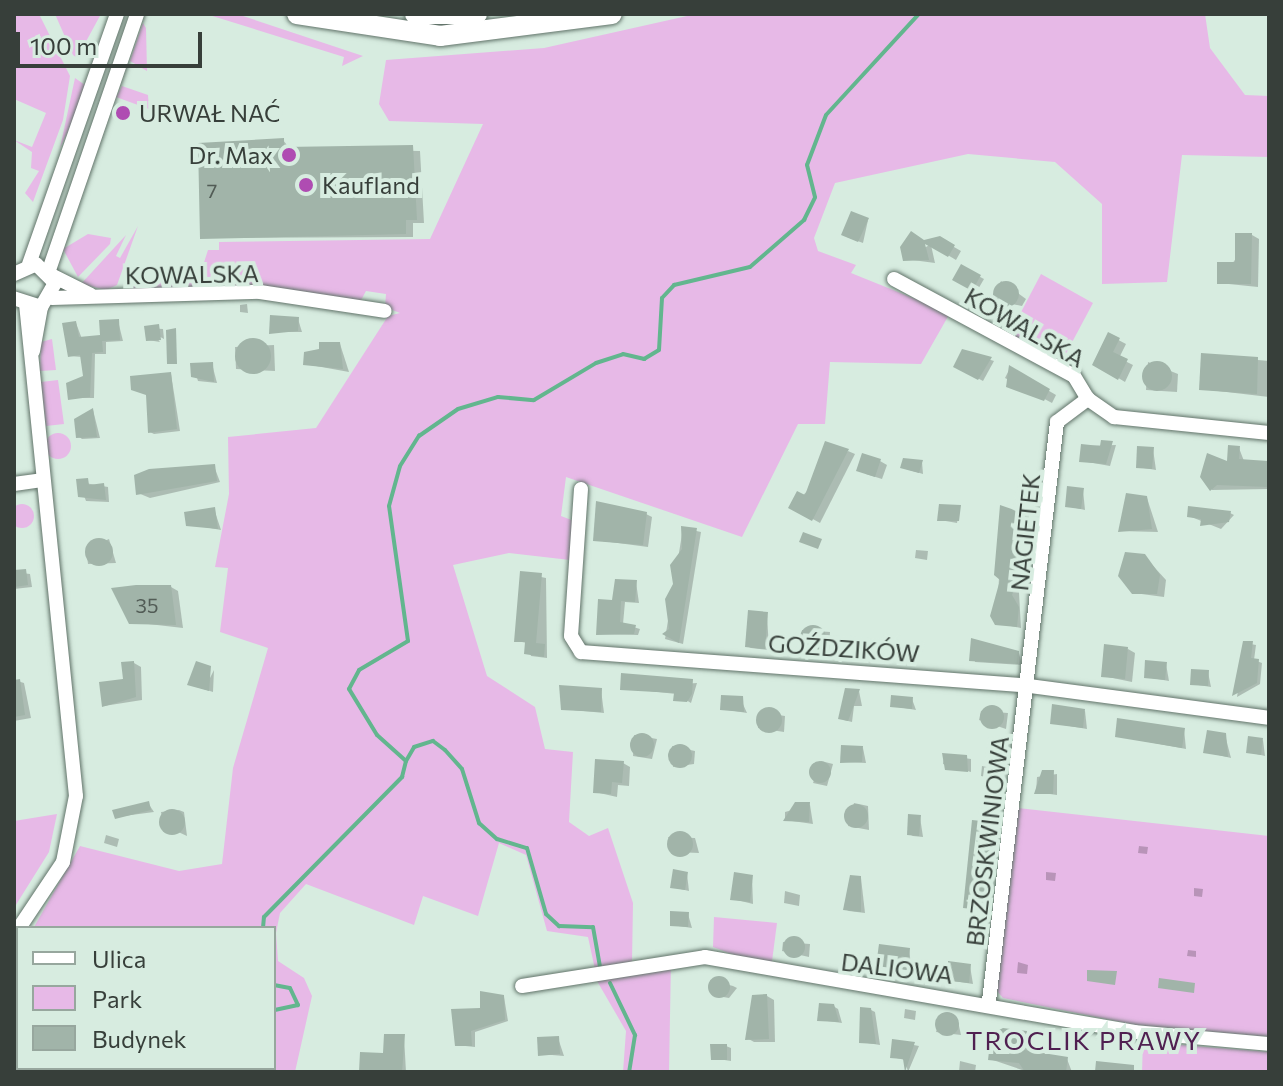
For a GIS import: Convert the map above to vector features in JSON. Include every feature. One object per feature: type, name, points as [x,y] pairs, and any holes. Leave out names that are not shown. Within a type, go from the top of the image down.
[{"type":"main road","points":[[297,14],[440,36],[612,14]]},
{"type":"main road","points":[[415,14],[477,14]]},
{"type":"street","points":[[14,274],[29,264],[117,14]]},
{"type":"street","points":[[21,926],[63,862],[76,811],[30,375],[27,301],[51,273],[137,14]]},
{"type":"street","name":"KOWALSKA","points":[[29,264],[95,297]]},
{"type":"street","name":"KOWALSKA","points":[[894,279],[1074,376],[1088,399],[1123,420],[1269,433]]},
{"type":"street","name":"KOWALSKA","points":[[27,301],[260,292],[385,311]]},
{"type":"street","name":"NAGIETEK","points":[[1030,686],[1057,422],[1088,399]]},
{"type":"street","points":[[14,484],[42,480]]},
{"type":"street","name":"GOŹDZIKÓW","points":[[581,489],[571,636],[581,652],[1030,686],[1269,718]]},
{"type":"street","name":"BRZOSKWINIOWA","points":[[989,1001],[1030,686]]},
{"type":"street","name":"DALIOWA","points":[[522,986],[705,957],[819,980],[989,1001],[1143,1033],[1269,1044]]},
{"type":"green space","points":[[14,14],[39,14],[70,76],[63,120],[33,202],[25,193],[39,171],[31,168],[32,152],[14,140],[32,147],[46,113],[14,99]]},
{"type":"green space","points":[[55,14],[101,14],[77,58],[73,55]]},
{"type":"green space","points":[[206,14],[237,14],[363,56],[342,66],[344,57]]},
{"type":"green space","points":[[696,14],[1205,14],[1210,48],[1245,95],[1269,96],[1269,157],[1182,155],[1167,282],[1102,284],[1102,204],[1055,162],[968,154],[835,183],[814,238],[818,251],[856,265],[851,273],[950,313],[921,364],[830,362],[825,424],[798,424],[742,537],[566,477],[561,516],[574,521],[570,560],[509,553],[453,565],[487,676],[535,707],[545,749],[573,752],[569,822],[589,836],[608,828],[633,903],[632,963],[596,974],[588,937],[547,931],[526,855],[499,843],[478,916],[423,896],[414,925],[306,884],[280,913],[276,933],[276,926],[35,926],[80,846],[179,871],[222,864],[233,768],[268,648],[220,632],[228,568],[215,567],[229,494],[228,437],[316,428],[388,316],[400,313],[385,307],[386,294],[366,291],[360,302],[130,290],[133,269],[139,279],[199,278],[208,250],[219,250],[219,242],[430,239],[483,124],[389,121],[379,104],[386,60],[544,48]]},
{"type":"green space","points":[[143,23],[146,28],[147,71],[130,61]]},
{"type":"green space","points":[[75,78],[85,85],[83,99],[60,148]]},
{"type":"green space","points":[[122,86],[148,95],[149,109],[116,97]]},
{"type":"green space","points":[[138,226],[117,285],[106,290],[81,284],[126,235],[116,256],[120,258]]},
{"type":"green space","points":[[88,234],[111,238],[110,244],[78,277],[63,249]]},
{"type":"green space","points":[[1041,274],[1093,303],[1061,363],[1009,335]]},
{"type":"green space","points":[[52,339],[56,370],[40,371],[41,342]]},
{"type":"green space","points":[[58,380],[64,424],[46,426],[41,382]]},
{"type":"green space","points":[[58,433],[67,437],[71,446],[67,455],[58,459],[49,455],[45,446],[49,437]]},
{"type":"green space","points":[[22,504],[30,508],[34,516],[30,524],[22,528],[14,524],[10,516],[14,508]]},
{"type":"green space","points":[[1018,808],[1269,836],[1269,1037],[1136,1025],[1003,998],[997,991]]},
{"type":"green space","points":[[57,814],[49,852],[14,908],[14,821]]},
{"type":"green space","points":[[714,917],[777,923],[771,969],[713,947]]},
{"type":"green space","points":[[276,933],[278,961],[304,978],[312,996],[295,1072],[14,1072],[16,1010],[16,1070],[276,1070]]},
{"type":"green space","points":[[671,961],[669,1072],[623,1072],[626,1031],[597,981]]},
{"type":"green space","points":[[1143,1042],[1269,1052],[1269,1072],[1142,1072]]},
{"type":"building","name":"Kaufland","points":[[284,138],[284,147],[413,145],[417,220],[406,220],[406,234],[200,239],[198,143]]},
{"type":"building","points":[[851,211],[869,218],[858,242],[841,235]]},
{"type":"building","points":[[911,231],[924,240],[940,236],[955,245],[948,257],[925,244],[929,260],[903,261],[900,247]]},
{"type":"building","points":[[1235,233],[1252,233],[1251,284],[1217,284],[1217,262],[1235,262]]},
{"type":"building","points":[[961,264],[981,275],[972,291],[952,280]]},
{"type":"building","points":[[1006,281],[1016,284],[1019,294],[1016,304],[1006,307],[996,304],[993,294],[996,284]]},
{"type":"building","points":[[270,315],[299,317],[298,331],[269,334]]},
{"type":"building","points":[[119,319],[120,340],[102,341],[103,352],[92,353],[90,397],[68,400],[66,383],[83,376],[80,355],[68,357],[62,323],[76,321],[79,337],[100,335],[99,320]]},
{"type":"building","points":[[159,324],[161,340],[146,341],[144,326]]},
{"type":"building","points":[[176,328],[177,364],[167,364],[166,330]]},
{"type":"building","points":[[1108,332],[1120,338],[1113,352],[1128,359],[1118,380],[1092,365]]},
{"type":"building","points":[[253,338],[266,343],[271,356],[266,369],[253,374],[240,369],[235,356],[240,343]]},
{"type":"building","points":[[319,342],[340,342],[343,369],[303,365],[304,352],[319,349]]},
{"type":"building","points":[[962,349],[992,357],[978,380],[953,367]]},
{"type":"building","points":[[1201,353],[1258,357],[1257,394],[1199,390]]},
{"type":"building","points":[[1157,361],[1168,365],[1172,376],[1168,387],[1157,391],[1146,387],[1142,376],[1146,365]]},
{"type":"building","points":[[213,362],[214,382],[191,377],[190,363]]},
{"type":"building","points":[[1009,365],[1050,389],[1044,401],[1006,387]]},
{"type":"building","points":[[171,372],[177,429],[148,433],[146,395],[131,390],[130,376]]},
{"type":"building","points":[[93,408],[97,437],[76,438],[74,419]]},
{"type":"building","points":[[1101,440],[1113,441],[1106,464],[1079,462],[1081,444],[1100,446]]},
{"type":"building","points":[[825,441],[849,449],[812,521],[788,508],[797,491],[805,495]]},
{"type":"building","points":[[1228,445],[1240,446],[1239,459],[1268,461],[1269,487],[1217,485],[1210,491],[1200,477],[1207,453],[1227,461]]},
{"type":"building","points":[[1137,446],[1154,447],[1152,469],[1136,468]]},
{"type":"building","points":[[862,453],[881,459],[875,477],[856,471]]},
{"type":"building","points":[[903,458],[923,460],[919,473],[900,468]]},
{"type":"building","points":[[215,464],[217,481],[136,495],[134,475],[149,469]]},
{"type":"building","points":[[88,478],[89,485],[104,483],[106,500],[78,497],[76,479]]},
{"type":"building","points":[[1067,486],[1084,488],[1081,509],[1065,507]]},
{"type":"building","points":[[1126,493],[1147,496],[1152,529],[1118,532]]},
{"type":"building","points":[[596,501],[647,512],[643,545],[593,541]]},
{"type":"building","points":[[939,504],[961,505],[959,521],[937,521]]},
{"type":"building","points":[[1000,505],[1029,515],[1028,529],[1016,528],[1013,552],[1024,561],[1012,595],[1019,607],[1017,627],[995,625],[990,616],[1000,580],[994,575]]},
{"type":"building","points":[[1188,506],[1231,511],[1229,522],[1200,526],[1201,519],[1187,517]]},
{"type":"building","points":[[215,507],[218,529],[186,526],[184,512]]},
{"type":"building","points":[[681,526],[697,528],[679,643],[662,634],[669,629],[665,599],[673,584],[670,565],[682,549]]},
{"type":"building","points":[[803,532],[822,539],[818,549],[799,542]]},
{"type":"building","points":[[99,538],[109,542],[113,552],[109,562],[99,566],[89,562],[85,552],[89,542]]},
{"type":"building","points":[[1125,552],[1145,554],[1160,575],[1157,594],[1132,594],[1118,576]]},
{"type":"building","points":[[26,569],[28,585],[14,587],[14,570]]},
{"type":"building","points":[[520,571],[542,573],[536,643],[545,644],[544,657],[524,654],[525,642],[514,642]]},
{"type":"building","points":[[615,579],[637,580],[635,602],[621,601],[620,622],[636,625],[634,634],[596,635],[598,599],[612,600]]},
{"type":"building","points":[[171,585],[176,625],[129,624],[111,588]]},
{"type":"building","points":[[748,610],[768,612],[765,649],[745,647]]},
{"type":"building","points":[[813,625],[822,629],[826,638],[822,647],[813,651],[804,647],[800,638],[804,629]]},
{"type":"building","points":[[971,638],[1019,651],[1018,664],[969,661]]},
{"type":"building","points":[[1243,641],[1253,641],[1251,658],[1259,659],[1257,683],[1232,696]]},
{"type":"building","points":[[1104,644],[1128,647],[1125,679],[1101,677]]},
{"type":"building","points":[[1145,660],[1167,662],[1165,680],[1144,678]]},
{"type":"building","points":[[134,661],[136,697],[102,707],[99,682],[123,679],[121,662]]},
{"type":"building","points":[[196,661],[211,666],[209,691],[187,685]]},
{"type":"building","points":[[1191,669],[1209,670],[1208,686],[1190,685]]},
{"type":"building","points":[[621,673],[693,679],[692,694],[687,702],[673,701],[674,693],[620,690]]},
{"type":"building","points":[[20,679],[25,715],[14,717],[14,680]]},
{"type":"building","points":[[559,685],[602,688],[601,712],[561,710]]},
{"type":"building","points":[[845,688],[860,689],[848,721],[838,719]]},
{"type":"building","points":[[721,695],[743,696],[744,712],[720,710]]},
{"type":"building","points":[[891,695],[913,697],[912,709],[890,707]]},
{"type":"building","points":[[1052,704],[1085,709],[1083,728],[1050,724]]},
{"type":"building","points":[[992,705],[1001,708],[1004,717],[1001,726],[992,729],[983,726],[980,717],[983,708]]},
{"type":"building","points":[[769,707],[778,711],[782,720],[778,729],[769,733],[760,729],[756,720],[760,711]]},
{"type":"building","points":[[1117,718],[1185,728],[1182,748],[1115,737]]},
{"type":"building","points":[[1207,730],[1226,733],[1228,757],[1203,753]]},
{"type":"building","points":[[642,733],[651,736],[654,745],[651,754],[642,757],[633,754],[630,745],[633,736]]},
{"type":"building","points":[[1248,736],[1263,738],[1261,755],[1246,753]]},
{"type":"building","points":[[680,744],[691,751],[692,756],[685,767],[680,768],[669,761],[668,756],[675,745]]},
{"type":"building","points":[[841,745],[863,746],[862,762],[840,763]]},
{"type":"building","points":[[942,753],[967,755],[968,772],[945,770]]},
{"type":"building","points":[[595,759],[624,761],[622,783],[612,782],[611,794],[593,793]]},
{"type":"building","points":[[820,761],[828,764],[831,772],[828,780],[820,783],[812,780],[809,772],[812,764]]},
{"type":"building","points":[[1042,770],[1054,770],[1053,794],[1034,794]]},
{"type":"building","points":[[149,801],[151,810],[115,819],[112,810]]},
{"type":"building","points":[[795,802],[810,802],[809,822],[783,821]]},
{"type":"building","points":[[856,804],[867,811],[868,816],[861,827],[856,828],[845,821],[844,816],[851,805]]},
{"type":"building","points":[[172,809],[181,813],[185,822],[181,831],[172,835],[163,831],[159,822],[163,813]]},
{"type":"building","points":[[908,814],[921,815],[919,836],[907,835]]},
{"type":"building","points":[[972,820],[991,822],[982,910],[963,908]]},
{"type":"building","points":[[680,831],[689,835],[693,844],[689,853],[680,857],[671,853],[667,844],[671,835]]},
{"type":"building","points":[[673,869],[688,872],[685,890],[670,888]]},
{"type":"building","points":[[734,872],[753,875],[750,902],[730,900]]},
{"type":"building","points":[[850,875],[861,876],[861,912],[843,910]]},
{"type":"building","points":[[670,911],[689,912],[688,927],[670,926]]},
{"type":"building","points":[[794,936],[802,939],[805,947],[802,955],[794,958],[786,955],[783,947],[786,939]]},
{"type":"building","points":[[879,944],[910,948],[908,970],[876,966]]},
{"type":"building","points":[[948,961],[971,964],[969,983],[932,979],[933,967],[948,969]]},
{"type":"building","points":[[1087,970],[1117,971],[1115,985],[1087,981]]},
{"type":"building","points":[[719,976],[727,979],[730,987],[727,995],[719,998],[711,995],[708,987],[711,979]]},
{"type":"building","points":[[1159,978],[1195,983],[1194,993],[1158,988]]},
{"type":"building","points":[[480,991],[504,995],[505,1020],[471,1031],[472,1046],[455,1046],[451,1009],[480,1008]]},
{"type":"building","points":[[767,994],[769,1039],[745,1040],[752,995]]},
{"type":"building","points":[[819,1003],[834,1004],[839,1022],[817,1021]]},
{"type":"building","points":[[860,1007],[871,1008],[876,1044],[859,1043]]},
{"type":"building","points":[[947,1012],[958,1019],[959,1024],[952,1035],[947,1036],[936,1029],[935,1024],[942,1013]]},
{"type":"building","points":[[1003,1028],[1027,1031],[1024,1050],[1068,1057],[1066,1072],[1025,1072],[1019,1063],[988,1060],[991,1034]]},
{"type":"building","points":[[384,1034],[405,1034],[402,1072],[359,1072],[360,1052],[383,1053]]},
{"type":"building","points":[[559,1036],[560,1054],[538,1056],[537,1037]]},
{"type":"building","points":[[892,1039],[915,1042],[905,1072],[903,1059],[890,1058]]},
{"type":"building","points":[[710,1044],[727,1044],[727,1060],[711,1060]]},
{"type":"building","points":[[1096,1061],[1134,1065],[1134,1072],[1095,1072]]},
{"type":"waterway","points":[[263,926],[264,917],[402,777],[406,761],[377,735],[349,689],[359,670],[408,641],[389,506],[400,466],[419,436],[458,409],[498,397],[534,400],[596,363],[623,354],[644,359],[659,350],[662,298],[674,285],[750,267],[804,220],[815,197],[807,165],[826,115],[919,14]]},
{"type":"waterway","points":[[406,761],[414,747],[433,741],[445,750],[462,769],[479,823],[497,839],[527,848],[546,914],[559,926],[593,927],[600,965]]},
{"type":"waterway","points":[[610,983],[635,1035],[629,1072]]},
{"type":"waterway","points":[[276,985],[290,988],[298,1005],[276,1010]]},
{"type":"place","name":"URWAŁ NAĆ","points":[[123,113]]},
{"type":"place","name":"Dr. Max","points":[[289,155]]},
{"type":"place","name":"Kaufland","points":[[306,185]]},
{"type":"district","name":"TROCLIK PRAWY","points":[[1084,1040]]}]
